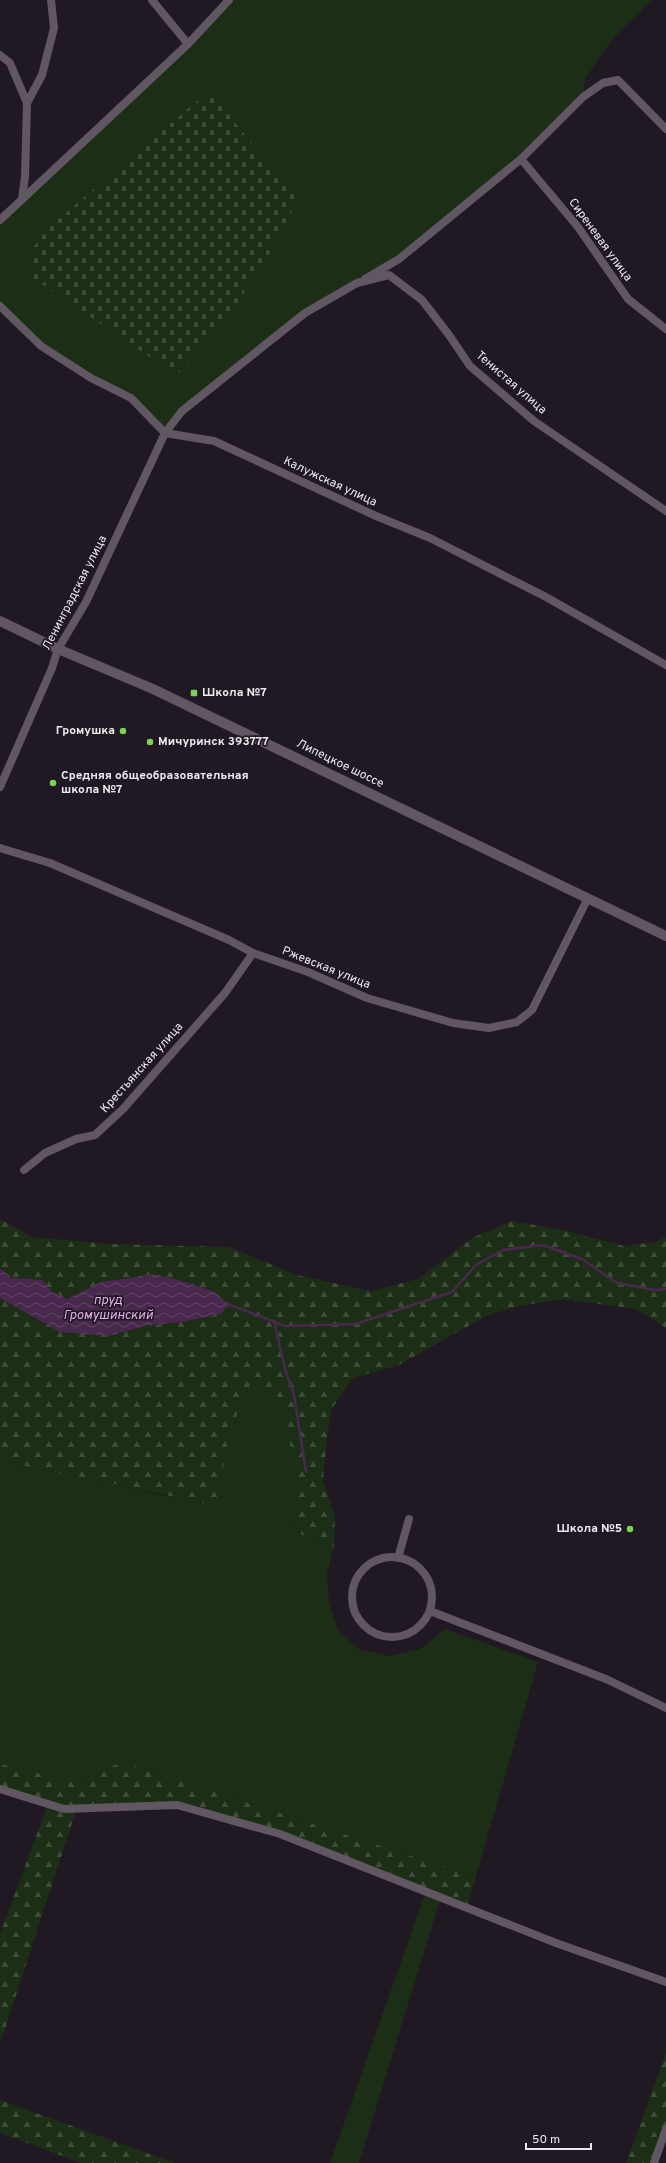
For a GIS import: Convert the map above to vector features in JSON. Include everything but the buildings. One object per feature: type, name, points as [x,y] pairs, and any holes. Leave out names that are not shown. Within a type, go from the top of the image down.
[{"type":"street","points":[[27,103],[42,75],[54,28],[51,0]]},
{"type":"street","points":[[152,0],[188,44]]},
{"type":"street","points":[[0,220],[188,44],[229,0]]},
{"type":"street","points":[[0,55],[10,63],[27,103],[26,177],[22,199]]},
{"type":"street","points":[[357,283],[399,259],[521,159],[583,97],[603,83],[618,80],[666,129]]},
{"type":"street","name":"Сиреневая улица","points":[[521,159],[578,227],[628,299],[666,329]]},
{"type":"street","name":"Тенистая улица","points":[[165,433],[182,411],[305,313],[357,283],[390,275],[422,300],[449,335],[470,366],[534,421],[666,511]]},
{"type":"street","points":[[0,306],[40,346],[91,378],[131,398],[165,433]]},
{"type":"street","name":"Ленинградская улица","points":[[0,787],[52,668],[58,649],[86,602],[165,433]]},
{"type":"street","name":"Калужская улица","points":[[165,433],[214,441],[376,516],[430,538],[546,597],[666,665]]},
{"type":"street","name":"Липецкое шоссе","points":[[0,621],[58,649],[153,689],[666,936]]},
{"type":"street","name":"Ржевская улица","points":[[0,848],[50,863],[229,940],[253,953],[308,972],[367,998],[453,1023],[490,1028],[517,1022],[532,1010],[588,898]]},
{"type":"street","name":"Крестьянская улица","points":[[24,1170],[45,1153],[76,1140],[95,1135],[123,1110],[226,993],[253,953]]},
{"type":"street","points":[[398,1558],[409,1519]]},
{"type":"street","points":[[398,1558],[412,1562],[426,1577],[432,1597],[430,1610],[417,1629],[397,1637],[376,1634],[359,1619],[352,1598],[358,1576],[375,1561],[398,1558]]},
{"type":"street","points":[[430,1610],[606,1679],[666,1708]]},
{"type":"street","points":[[0,1789],[64,1809],[177,1805],[280,1834],[556,1943],[666,1982]]},
{"type":"street","points":[[654,2163],[666,2130]]},
{"type":"green space","points":[[229,0],[652,0],[613,38],[585,79],[583,97],[521,159],[399,259],[305,313],[182,411],[165,433],[131,398],[41,346],[0,306],[0,220]]},
{"type":"green space","points":[[209,91],[298,199],[267,258],[222,326],[176,375],[32,277],[32,249],[49,227]]},
{"type":"green space","points":[[0,1219],[32,1237],[111,1244],[229,1247],[297,1275],[371,1291],[418,1279],[472,1238],[512,1221],[562,1230],[624,1246],[655,1242],[666,1237],[666,1328],[635,1309],[564,1299],[519,1306],[488,1315],[399,1365],[353,1378],[331,1410],[327,1438],[323,1481],[335,1516],[334,1547],[295,1532],[299,1481],[278,1397],[254,1380],[242,1398],[227,1448],[216,1506],[0,1461],[0,1298],[109,1336],[144,1326],[181,1322],[221,1314],[215,1292],[193,1284],[155,1274],[101,1282],[67,1299],[52,1292],[43,1280],[12,1278],[0,1268]]},
{"type":"green space","points":[[254,1380],[278,1397],[299,1481],[295,1532],[334,1547],[327,1574],[329,1602],[338,1631],[359,1649],[390,1656],[420,1649],[445,1629],[538,1662],[476,1877],[123,1762],[74,1782],[0,1764],[0,1461],[110,1483],[174,1498],[227,1448],[242,1398]]},
{"type":"green space","points":[[123,1762],[476,1877],[467,1908],[280,1834],[177,1805],[77,1808],[0,2044],[0,1934],[48,1804],[0,1789],[0,1764],[74,1782]]},
{"type":"green space","points":[[426,1891],[441,1897],[359,2163],[330,2163]]},
{"type":"green space","points":[[666,2053],[666,2129],[654,2163],[626,2163]]},
{"type":"green space","points":[[0,2100],[175,2163],[81,2163],[0,2133]]},
{"type":"water","name":"пруд Громушинский","points":[[0,1268],[12,1278],[43,1280],[52,1292],[67,1299],[101,1282],[155,1274],[193,1284],[215,1292],[228,1304],[221,1314],[181,1322],[144,1326],[109,1336],[60,1332],[0,1298]]},
{"type":"waterway","points":[[228,1304],[285,1326],[355,1324],[452,1292],[476,1265],[503,1250],[543,1245],[582,1259],[617,1283],[655,1290],[666,1289]]},
{"type":"waterway","points":[[274,1321],[285,1369],[294,1395],[306,1472]]},
{"type":"place","name":"Школа №7","points":[[194,693]]},
{"type":"place","name":"Громушка","points":[[123,731]]},
{"type":"place","name":"Мичуринск 393777","points":[[150,742]]},
{"type":"place","name":"Средняя общеобразовательная школа №7","points":[[53,783]]},
{"type":"place","name":"Школа №5","points":[[630,1529]]}]
